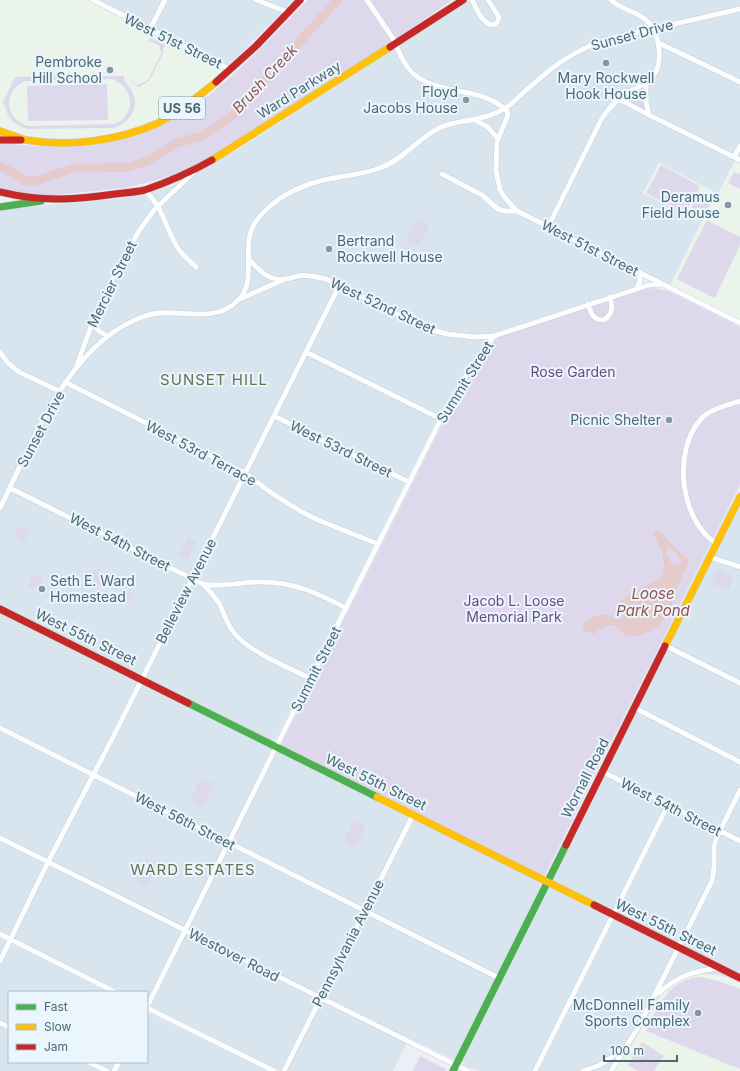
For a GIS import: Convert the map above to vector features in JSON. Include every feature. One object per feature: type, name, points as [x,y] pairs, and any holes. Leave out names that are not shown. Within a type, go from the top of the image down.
[{"type":"main road","name":"US 56","points":[[0,131],[28,140],[61,142],[95,140],[126,134],[156,124],[184,107],[212,87],[231,70],[300,0]]},
{"type":"main road","name":"Ward Parkway","points":[[0,207],[49,200],[87,198],[144,190],[186,174],[200,167],[343,78],[463,0]]},
{"type":"main road","points":[[0,140],[28,140]]},
{"type":"main road","points":[[0,192],[16,196],[49,200]]},
{"type":"main road","name":"Wornall Road","points":[[455,1068],[740,497]]},
{"type":"main road","name":"West 55th Street","points":[[0,609],[740,978]]},
{"type":"street","name":"West 51st Street","points":[[93,0],[231,70]]},
{"type":"street","points":[[150,29],[165,0]]},
{"type":"street","points":[[256,0],[288,12]]},
{"type":"street","points":[[367,0],[396,43],[397,48],[410,72],[429,84],[480,95],[493,101],[507,111],[508,115],[498,139],[496,170],[500,190],[517,211]]},
{"type":"street","points":[[472,0],[485,22],[494,26],[498,21],[498,17],[488,0]]},
{"type":"street","points":[[548,227],[601,120],[609,108],[619,99],[646,83],[658,69],[660,60],[659,43],[653,28],[644,18],[618,6],[610,0]]},
{"type":"street","name":"Sunset Drive","points":[[240,299],[249,279],[249,239],[252,230],[260,216],[280,198],[302,187],[320,181],[381,168],[398,159],[440,127],[453,123],[473,120],[492,114],[510,105],[551,68],[580,50],[605,40],[740,9]]},
{"type":"street","points":[[659,43],[740,82]]},
{"type":"street","points":[[646,83],[646,102],[649,114]]},
{"type":"street","points":[[619,99],[740,160]]},
{"type":"street","points":[[473,120],[488,127],[498,139]]},
{"type":"street","points":[[734,157],[740,146]]},
{"type":"street","name":"Mercier Street","points":[[76,368],[92,324],[115,274],[136,237],[154,210],[200,167]]},
{"type":"street","name":"West 51st Street","points":[[442,174],[482,195],[498,209],[505,211],[517,211],[740,323]]},
{"type":"street","points":[[144,190],[151,196],[158,206],[178,247],[186,258],[196,267]]},
{"type":"street","name":"West 52nd Street","points":[[249,259],[257,270],[271,278],[284,280],[298,276],[311,276],[326,279],[417,324],[433,330],[462,337],[494,336],[638,288],[661,284]]},
{"type":"street","points":[[638,288],[640,273]]},
{"type":"street","name":"Sunset Drive","points":[[0,508],[51,404],[76,368],[108,336],[136,319],[148,315],[164,312],[212,314],[226,309],[240,299],[284,280]]},
{"type":"street","name":"Belleview Avenue","points":[[0,961],[48,862],[246,473],[339,286]]},
{"type":"street","points":[[588,304],[591,314],[594,317],[598,320],[604,320],[609,317],[613,306],[610,297]]},
{"type":"street","points":[[92,324],[100,332],[108,336]]},
{"type":"street","name":"Summit Street","points":[[148,1005],[441,419],[467,374],[494,336]]},
{"type":"street","points":[[0,352],[8,363],[19,372],[60,391]]},
{"type":"street","points":[[306,352],[441,419]]},
{"type":"street","name":"West 53rd Terrace","points":[[65,382],[246,473],[273,494],[302,512],[378,544]]},
{"type":"street","points":[[716,544],[708,538],[689,509],[685,489],[684,457],[689,440],[700,419],[713,411],[740,401]]},
{"type":"street","name":"West 53rd Street","points":[[274,416],[409,482]]},
{"type":"street","name":"West 54th Street","points":[[10,488],[203,584],[214,586],[257,582],[285,583],[312,591],[346,608]]},
{"type":"street","points":[[710,557],[740,567]]},
{"type":"street","points":[[203,584],[212,593],[228,624],[241,640],[254,650],[311,679]]},
{"type":"street","points":[[666,646],[740,683]]},
{"type":"street","points":[[635,708],[740,762]]},
{"type":"street","name":"West 56th Street","points":[[0,728],[499,978]]},
{"type":"street","name":"West 54th Street","points":[[603,772],[740,841]]},
{"type":"street","points":[[611,1071],[639,1026],[712,881],[714,868],[714,846],[740,790]]},
{"type":"street","points":[[535,1071],[668,805]]},
{"type":"street","name":"Pennsylvania Avenue","points":[[284,1071],[413,815]]},
{"type":"street","name":"Westover Road","points":[[0,838],[321,998],[455,1068],[468,1071]]},
{"type":"street","points":[[0,934],[114,991]]},
{"type":"street","points":[[654,995],[669,983],[684,975],[699,970],[719,968]]},
{"type":"street","points":[[148,1008],[274,1071]]},
{"type":"street","points":[[584,1071],[600,1065],[623,1050]]},
{"type":"street","points":[[90,1063],[107,1071]]},
{"type":"shaded area","name":"Pembroke Hill School","points":[[0,0],[94,0],[226,69],[224,73],[156,124],[95,140],[28,140],[0,130]]},
{"type":"shaded area","points":[[99,0],[294,0],[233,61],[228,64],[219,61]]},
{"type":"shaded area","points":[[470,0],[740,0],[740,157],[739,156],[735,161],[718,194],[659,163],[643,193],[701,223],[670,286],[648,274],[638,281],[634,287],[491,334],[462,375],[441,411],[278,735],[273,741],[0,605],[0,211],[124,198],[163,189],[176,184],[239,149]]},
{"type":"shaded area","points":[[735,161],[740,164],[740,320],[670,286],[701,223],[643,193],[659,163],[718,194]]},
{"type":"shaded area","points":[[740,503],[740,1071],[479,1071],[464,1065],[462,1060]]},
{"type":"shaded area","points":[[0,613],[539,880],[541,886],[455,1058],[453,1059],[409,1038],[393,1071],[281,1071],[148,1004],[148,991],[120,991],[0,931]]},
{"type":"shaded area","points":[[0,938],[106,991],[8,991],[8,1063],[115,1063],[111,1071],[0,1071]]},
{"type":"shaded area","name":"McDonnell Family Sports Complex","points":[[699,974],[719,975],[740,983],[740,1071],[614,1071],[636,1038],[661,994],[669,987],[688,977]]},
{"type":"shaded area","points":[[151,1014],[266,1071],[118,1071],[122,1063],[148,1063],[148,1015]]},
{"type":"green space","points":[[308,0],[452,0],[399,37],[200,163],[183,171],[157,180],[124,188],[44,196],[0,189],[0,143],[46,147],[91,145],[126,139],[157,127],[185,112],[212,93],[261,48]]},
{"type":"green space","points":[[150,37],[165,45],[163,54],[149,81],[139,87],[128,80],[138,85],[148,80],[162,52],[159,50],[160,46],[150,41],[147,44]]},
{"type":"green space","points":[[124,76],[134,96],[135,102],[133,112],[127,121],[113,128],[28,129],[19,126],[12,121],[7,114],[5,105],[2,104],[15,77]],"holes":[[[110,79],[118,82],[124,87],[128,94],[130,107],[122,120],[114,124],[29,126],[21,123],[15,118],[9,105],[13,91],[18,85],[26,81]]]},
{"type":"green space","points":[[107,84],[108,120],[28,121],[27,86]]},
{"type":"green space","points":[[643,87],[647,110],[645,111],[623,99]]},
{"type":"green space","points":[[661,165],[700,186],[685,214],[646,193]]},
{"type":"green space","points":[[734,172],[740,174],[740,189],[728,183]]},
{"type":"green space","points":[[696,198],[710,205],[701,222],[688,215]]},
{"type":"green space","points":[[417,219],[429,225],[419,246],[406,240]]},
{"type":"green space","points":[[707,220],[740,237],[740,245],[715,298],[677,279]]},
{"type":"green space","name":"Jacob L. Loose Memorial Park","points":[[652,288],[668,291],[740,327],[740,485],[544,876],[281,745],[444,421],[470,374],[493,341],[500,336]]},
{"type":"green space","points":[[18,526],[29,532],[24,541],[14,536]]},
{"type":"green space","points":[[188,537],[196,542],[187,560],[179,556]]},
{"type":"green space","points":[[93,569],[104,575],[97,589],[86,584]]},
{"type":"green space","points":[[718,569],[734,577],[730,588],[727,591],[711,584]]},
{"type":"green space","points":[[33,574],[43,578],[41,587],[36,585],[34,590],[27,586]]},
{"type":"green space","points":[[123,590],[133,595],[129,603],[119,599]]},
{"type":"green space","points":[[201,778],[214,784],[202,807],[190,801]]},
{"type":"green space","points":[[354,820],[366,825],[355,848],[343,842]]},
{"type":"green space","points":[[146,858],[158,864],[146,887],[135,881]]},
{"type":"green space","name":"McDonnell Family Sports Complex","points":[[698,977],[720,982],[740,989],[740,1069],[646,1031],[665,996],[678,984]]},
{"type":"green space","points":[[642,1042],[664,1056],[654,1071],[638,1071],[628,1065]]},
{"type":"green space","points":[[420,1056],[446,1069],[445,1071],[413,1071]]},
{"type":"water","name":"Loose Park Pond","points":[[654,531],[657,531],[663,535],[689,560],[676,588],[669,612],[666,617],[650,631],[637,636],[624,634],[615,625],[606,626],[594,634],[583,630],[586,621],[602,614],[606,614],[619,620],[621,619],[625,612],[620,607],[619,603],[629,594],[660,579],[664,567],[662,551],[653,533]],"holes":[[[669,548],[675,552],[681,561],[680,564],[675,565],[671,563],[666,550]]]},
{"type":"waterway","name":"Brush Creek","points":[[0,166],[26,181],[33,182],[74,168],[129,167],[151,159],[177,143],[202,136],[223,123],[239,110],[337,0]]},
{"type":"traffic: fast","points":[[0,207],[41,201]]},
{"type":"traffic: fast","points":[[188,703],[377,797]]},
{"type":"traffic: fast","points":[[453,1071],[566,845]]},
{"type":"traffic: slow","points":[[212,160],[390,47]]},
{"type":"traffic: slow","points":[[0,131],[26,140],[59,143],[92,141],[125,135],[164,120],[195,99],[216,82]]},
{"type":"traffic: slow","points":[[665,646],[740,497]]},
{"type":"traffic: slow","points":[[377,797],[594,905]]},
{"type":"traffic: jam","points":[[216,82],[256,46],[300,0]]},
{"type":"traffic: jam","points":[[390,47],[463,0]]},
{"type":"traffic: jam","points":[[0,140],[21,140]]},
{"type":"traffic: jam","points":[[0,192],[43,199],[71,199],[145,190],[196,169],[212,160]]},
{"type":"traffic: jam","points":[[0,609],[188,703]]},
{"type":"traffic: jam","points":[[566,845],[665,646]]},
{"type":"traffic: jam","points":[[594,905],[740,978]]},
{"type":"place","name":"Mary Rockwell Hook House","points":[[606,63]]},
{"type":"place","name":"Pembroke Hill School","points":[[110,70]]},
{"type":"place","name":"Floyd Jacobs House","points":[[466,100]]},
{"type":"place","name":"Deramus Field House","points":[[728,205]]},
{"type":"place","name":"Bertrand Rockwell House","points":[[329,249]]},
{"type":"place","name":"Picnic Shelter","points":[[669,420]]},
{"type":"place","name":"Seth E. Ward Homestead","points":[[42,589]]},
{"type":"place","name":"McDonnell Family Sports Complex","points":[[698,1013]]},
{"type":"district","name":"SUNSET HILL","points":[[214,380]]},
{"type":"district","name":"WARD ESTATES","points":[[193,870]]},
{"type":"park label","name":"Rose Garden","points":[[573,372]]}]
